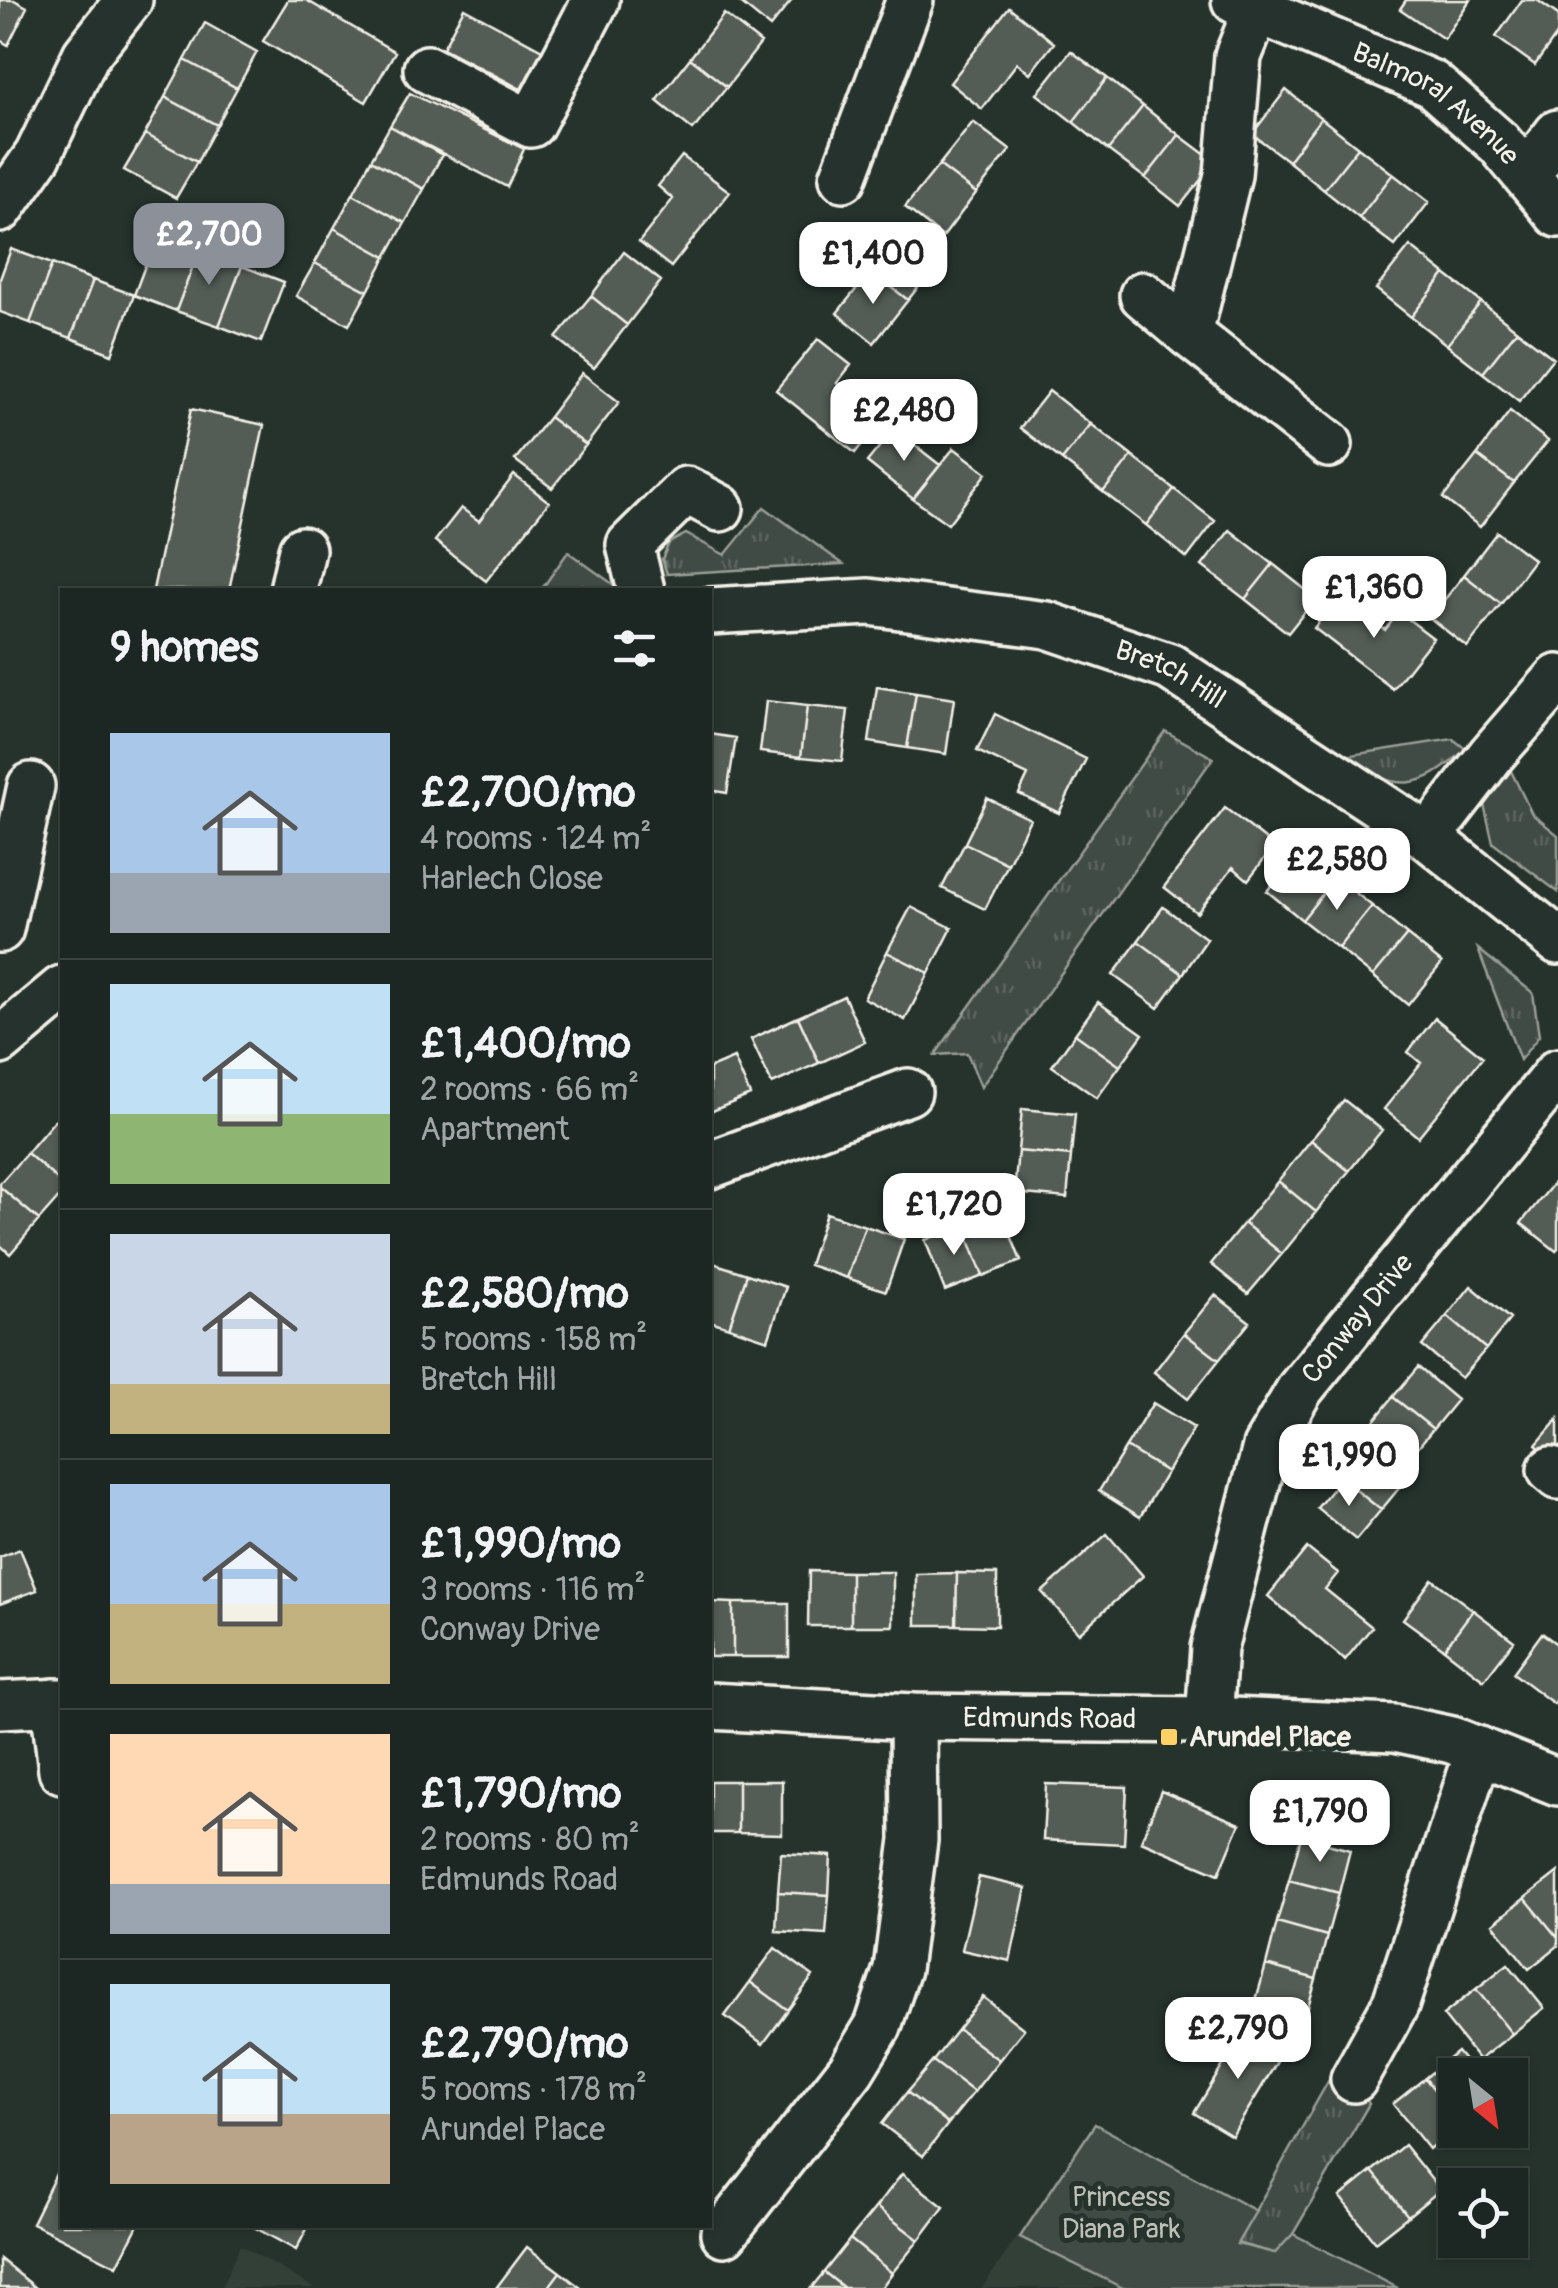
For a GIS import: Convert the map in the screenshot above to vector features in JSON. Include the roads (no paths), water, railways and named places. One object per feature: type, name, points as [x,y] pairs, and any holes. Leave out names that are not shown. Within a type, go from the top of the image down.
[{"type":"street","points":[[0,209],[38,155],[86,55],[129,0]]},
{"type":"street","points":[[428,70],[532,124],[596,0]]},
{"type":"street","points":[[843,178],[910,0]]},
{"type":"street","points":[[1189,334],[1228,175],[1246,4]]},
{"type":"street","name":"Balmoral Avenue","points":[[1246,4],[1432,84],[1499,143],[1558,214]]},
{"type":"street","points":[[1526,174],[1558,133]]},
{"type":"street","points":[[1144,295],[1329,444]]},
{"type":"street","points":[[641,588],[630,545],[686,490],[720,508]]},
{"type":"street","name":"Bretch Hill","points":[[712,611],[869,602],[1047,626],[1170,667],[1428,836],[1558,942]]},
{"type":"street","points":[[1428,836],[1558,678]]},
{"type":"street","points":[[0,930],[32,786]]},
{"type":"street","points":[[4,1023],[60,990]]},
{"type":"street","name":"Conway Drive","points":[[1209,1720],[1214,1648],[1266,1447],[1300,1389],[1558,1072]]},
{"type":"street","points":[[712,1164],[908,1092]]},
{"type":"street","points":[[0,1705],[58,1702],[60,1736]]},
{"type":"street","name":"Edmunds Road","points":[[712,1706],[913,1716],[1209,1720],[1396,1728],[1452,1740],[1558,1782]]},
{"type":"street","points":[[724,2233],[851,2070],[878,2026],[897,1969],[914,1840],[913,1716]]},
{"type":"street","points":[[1354,2079],[1396,2003],[1479,1750]]},
{"type":"place","name":"Arundel Place","points":[[1169,1737]]},
{"type":"park label","name":"Princess Diana Park","points":[[1121,2213]]}]
